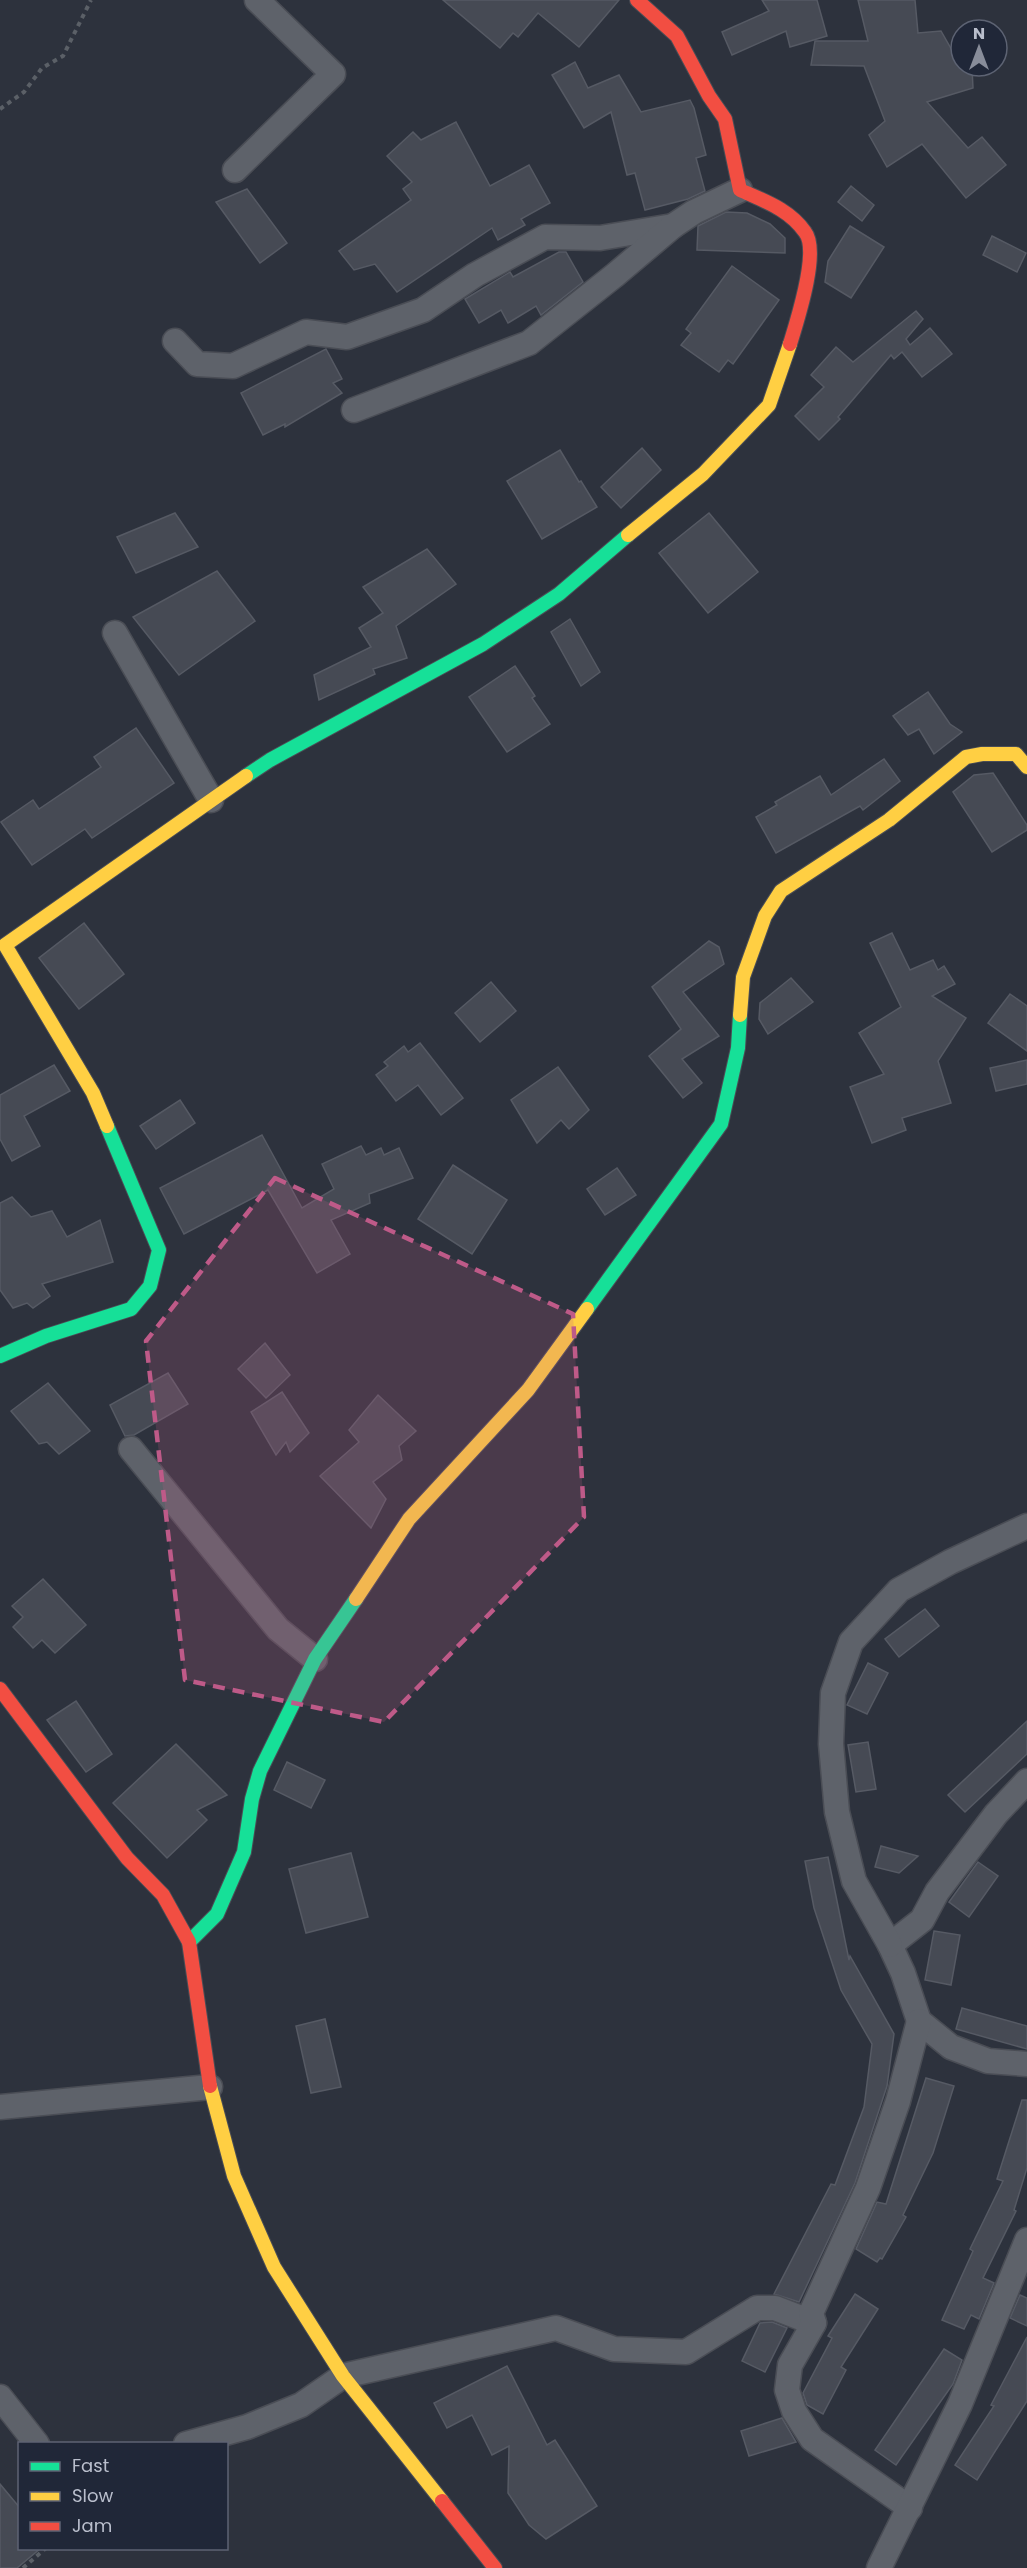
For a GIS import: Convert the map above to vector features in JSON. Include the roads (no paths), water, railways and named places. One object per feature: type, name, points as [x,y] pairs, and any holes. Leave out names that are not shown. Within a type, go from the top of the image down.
[{"type":"street","points":[[235,170],[333,74],[257,0]]},
{"type":"street","points":[[637,0],[677,36],[709,96],[725,119],[740,190]]},
{"type":"street","points":[[0,1356],[46,1336],[130,1309],[150,1286],[159,1250],[93,1093],[2,942],[270,760],[483,644],[559,594],[703,474],[769,405],[804,301],[810,250],[807,233],[781,208],[740,190],[694,212],[673,226],[529,343],[354,410]]},
{"type":"street","points":[[175,341],[197,364],[232,366],[306,332],[347,338],[423,310],[475,275],[545,237],[600,238],[673,226]]},
{"type":"street","points":[[115,633],[211,800]]},
{"type":"street","points":[[189,1942],[217,1914],[243,1852],[252,1799],[260,1771],[315,1659],[409,1519],[528,1390],[721,1125],[738,1048],[743,977],[765,916],[781,891],[890,820],[966,757],[982,754],[1016,754],[1027,767]]},
{"type":"street","points":[[131,1449],[278,1629],[315,1659]]},
{"type":"street","points":[[1027,1526],[950,1562],[899,1590],[851,1642],[833,1693],[831,1744],[837,1812],[854,1881],[890,1945],[903,1973],[919,2021],[951,2047],[988,2061],[1027,2064]]},
{"type":"street","points":[[0,1689],[127,1858],[163,1896],[189,1942],[210,2087],[234,2176],[274,2267],[343,2376],[495,2568]]},
{"type":"street","points":[[890,1945],[922,1920],[937,1892],[996,1814],[1027,1781]]},
{"type":"street","points":[[910,2508],[812,2439],[794,2411],[788,2390],[790,2365],[814,2323],[811,2313],[868,2188],[898,2101],[919,2021]]},
{"type":"street","points":[[0,2107],[210,2087]]},
{"type":"street","points":[[879,2568],[960,2404],[1027,2240]]},
{"type":"street","points":[[193,2442],[247,2427],[301,2405],[343,2376],[556,2328],[614,2349],[686,2352],[757,2308],[775,2308],[814,2323]]},
{"type":"street","points":[[0,2397],[34,2442]]}]
